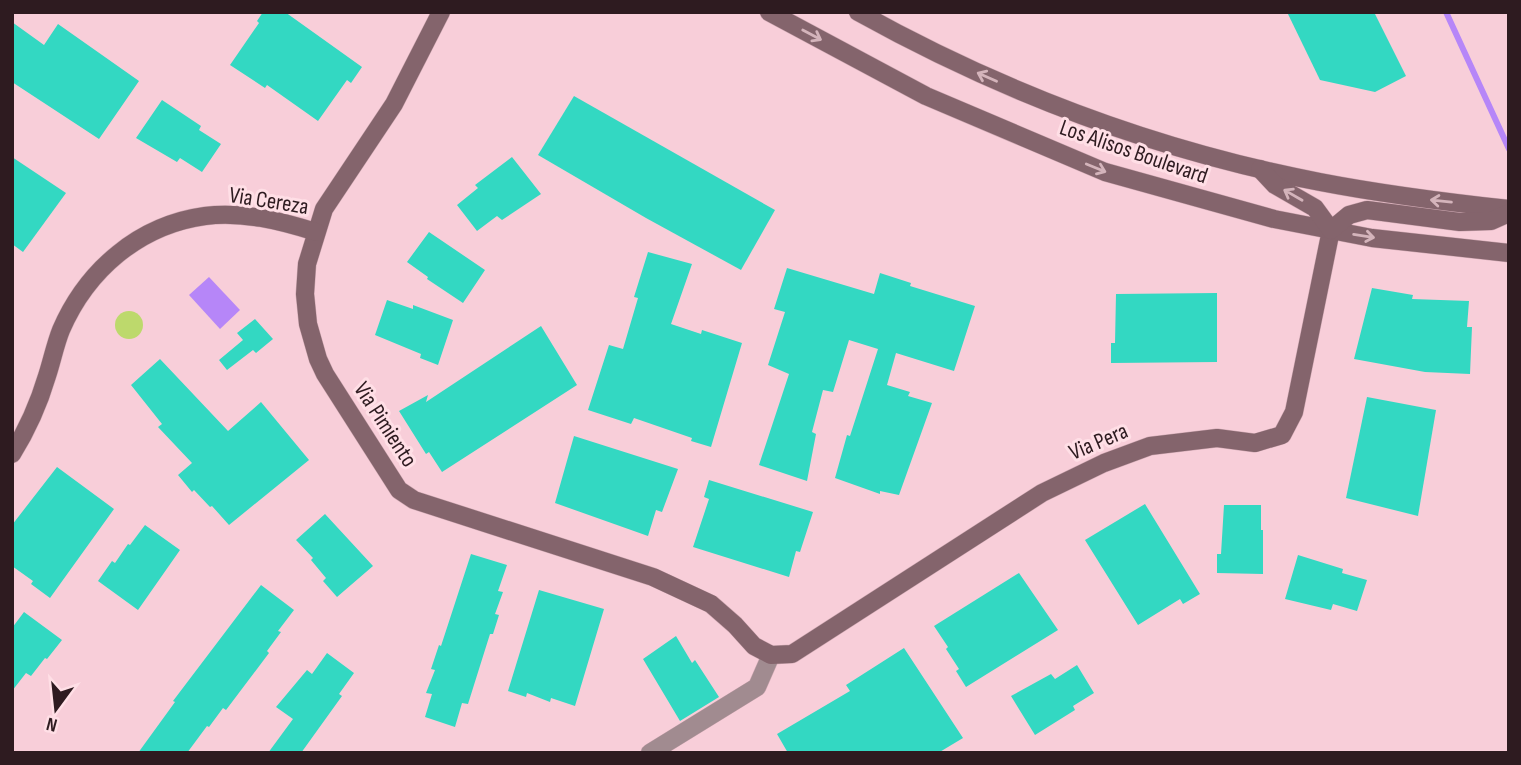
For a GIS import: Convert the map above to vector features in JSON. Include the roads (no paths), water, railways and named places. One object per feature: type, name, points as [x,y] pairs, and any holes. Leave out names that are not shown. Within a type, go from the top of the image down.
[{"type":"street","name":"Via Pimiento","points":[[441,12],[394,104],[324,209],[316,232],[307,264],[305,294],[308,324],[325,374],[399,490],[414,500],[653,577],[711,604],[736,625],[754,646],[771,655]]},
{"type":"street","name":"Los Alisos Boulevard","points":[[769,12],[926,96],[1105,172],[1217,205],[1331,230],[1433,246],[1509,253]]},
{"type":"street","name":"Los Alisos Boulevard","points":[[858,12],[939,55],[1049,104],[1150,138],[1260,169],[1373,192],[1509,211]]},
{"type":"street","points":[[1260,169],[1275,185],[1315,208],[1331,230],[1349,215],[1367,210],[1460,222],[1491,221],[1509,211]]},
{"type":"street","name":"Via Cereza","points":[[12,454],[39,399],[60,332],[74,304],[105,264],[122,250],[149,232],[178,221],[207,216],[263,218],[316,232]]},
{"type":"street","name":"Via Pera","points":[[771,655],[792,654],[1042,494],[1104,463],[1150,446],[1217,438],[1255,443],[1282,435],[1294,412],[1331,230]]},
{"type":"street","points":[[650,753],[757,687],[771,655]]},
{"type":"waterway","points":[[1446,12],[1509,149]]}]
